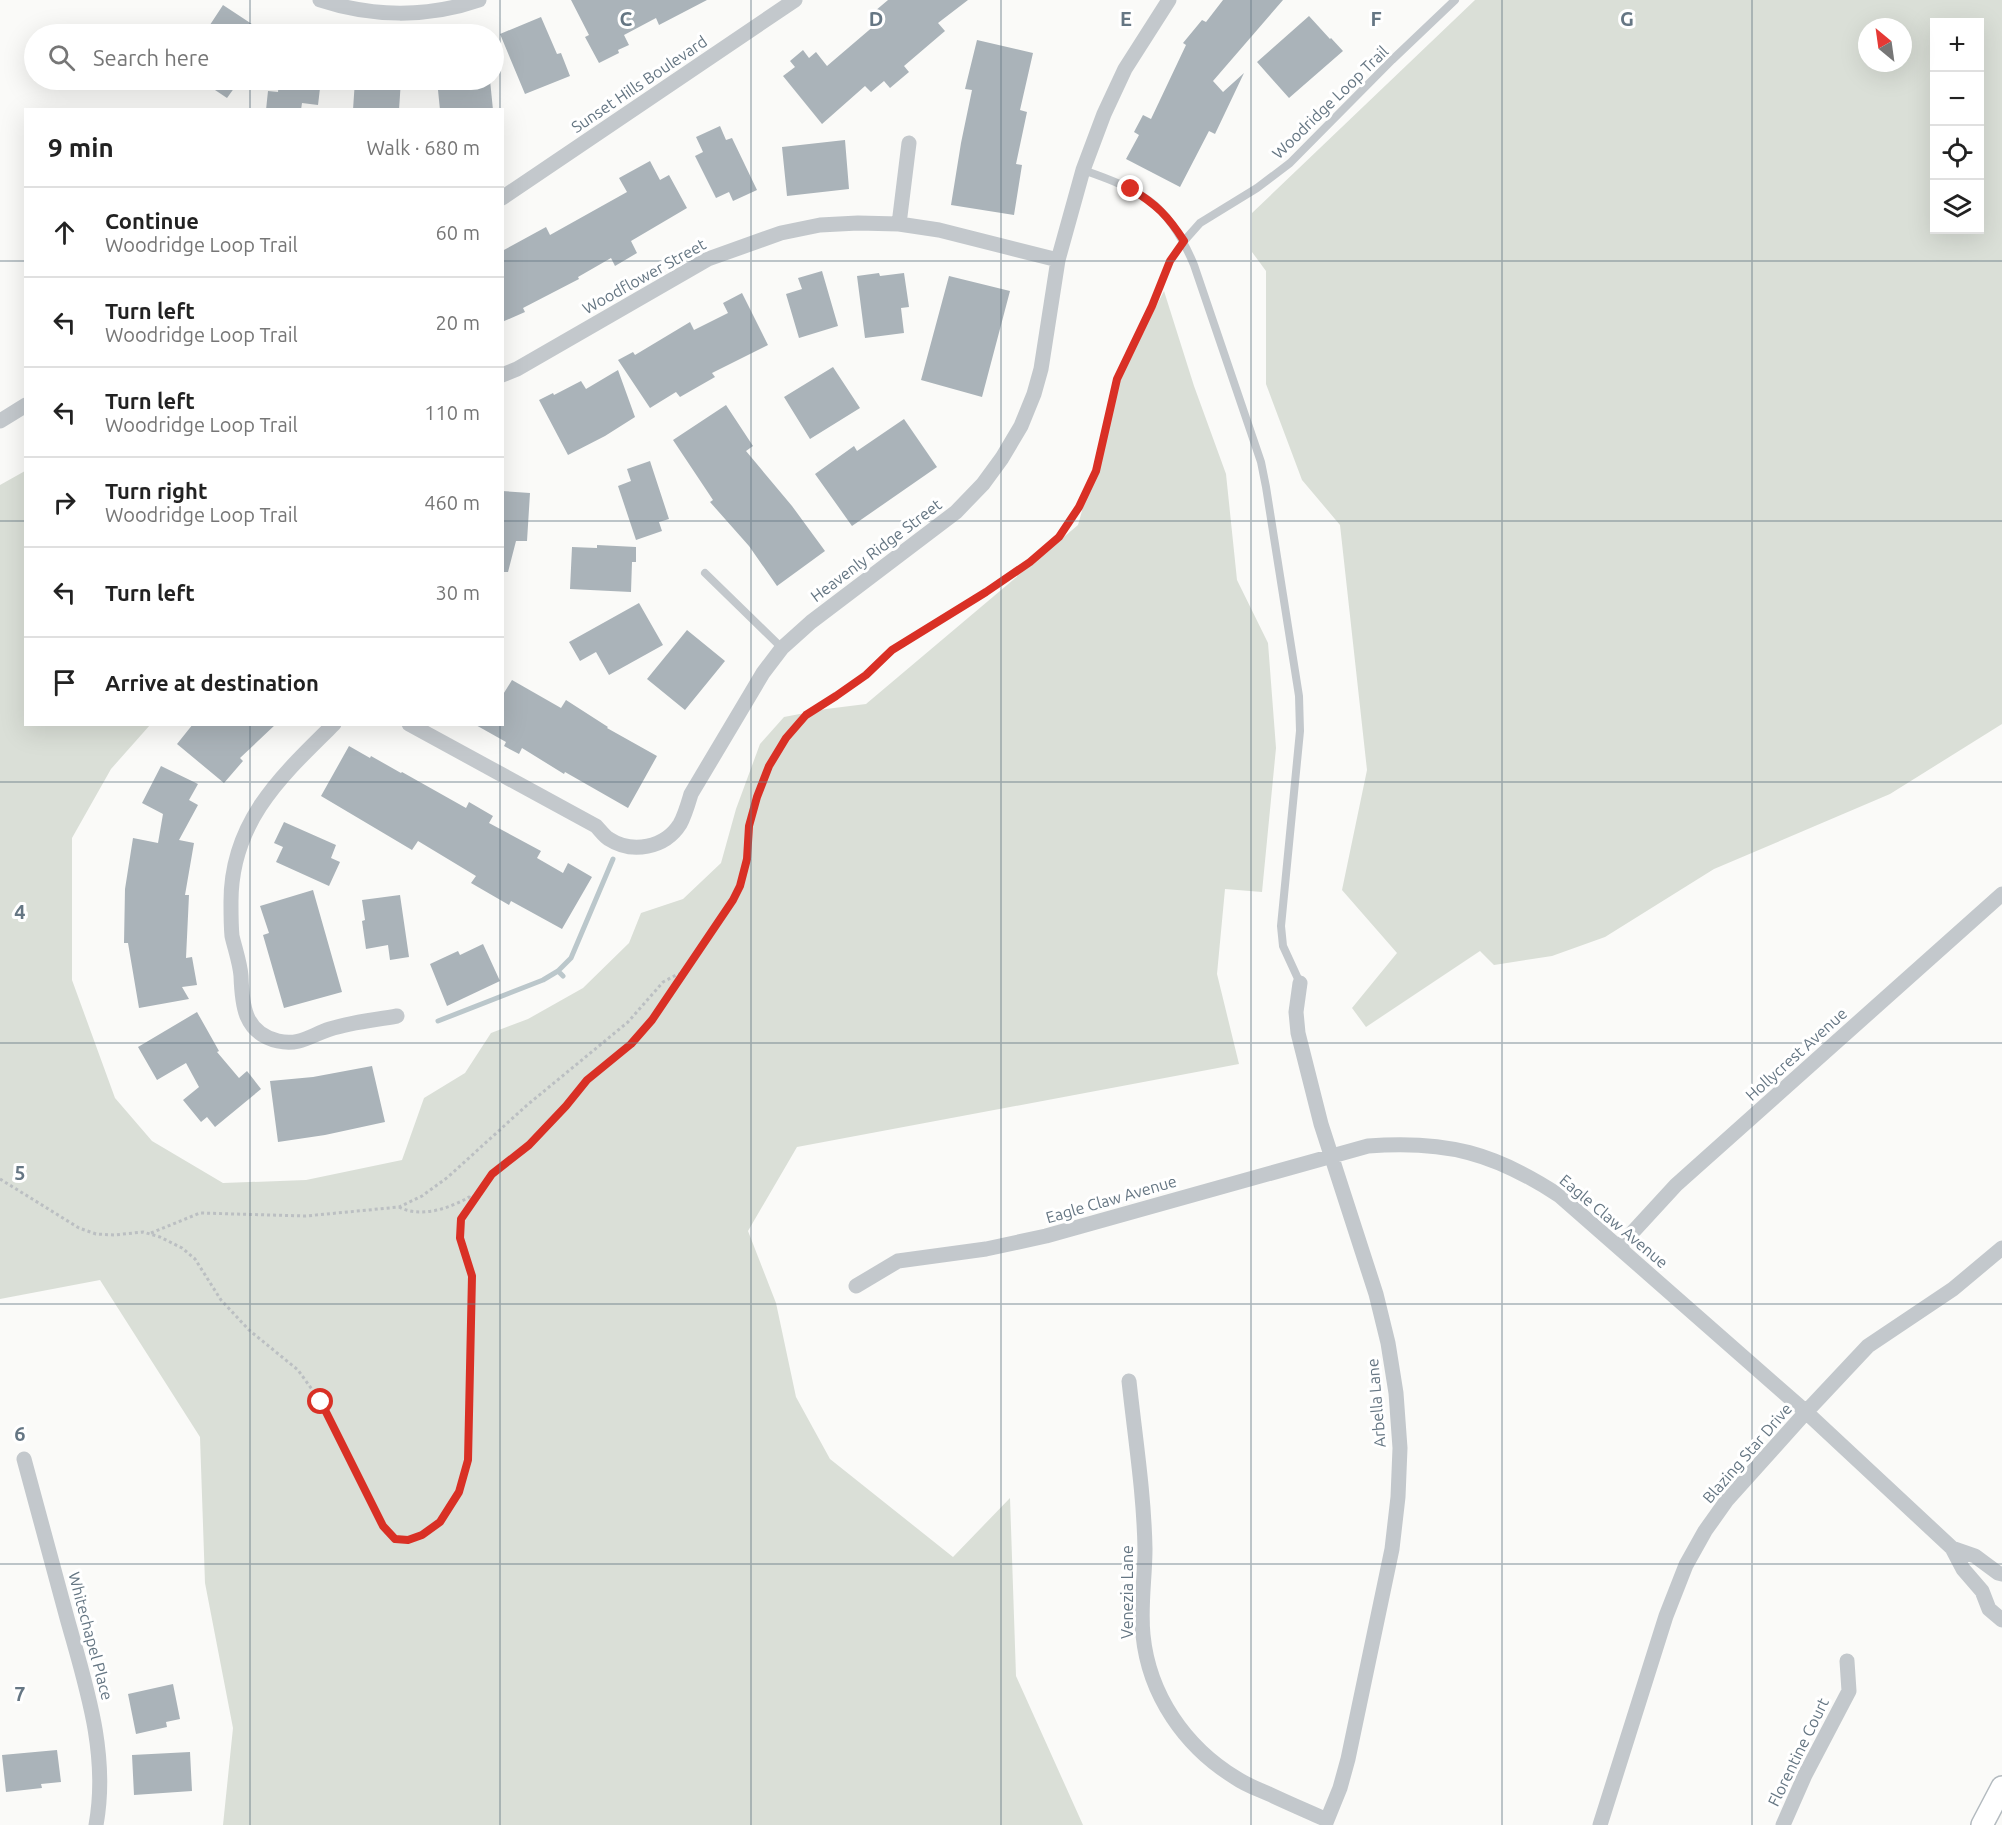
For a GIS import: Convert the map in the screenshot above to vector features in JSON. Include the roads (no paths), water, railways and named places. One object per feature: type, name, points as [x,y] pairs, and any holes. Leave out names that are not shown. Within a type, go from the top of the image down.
[{"type":"street","points":[[320,0],[371,12],[404,14],[437,10],[479,0]]},
{"type":"street","name":"Sunset Hills Boulevard","points":[[504,197],[773,6],[795,0]]},
{"type":"street","name":"Heavenly Ridge Street","points":[[413,726],[596,826],[609,839],[623,845],[638,847],[653,845],[667,838],[678,826],[691,794],[763,673],[782,648],[811,622],[956,512],[983,484],[1002,458],[1021,426],[1034,394],[1041,369],[1058,260],[1083,170],[1104,114],[1125,69],[1169,0]]},
{"type":"street","points":[[899,224],[909,143]]},
{"type":"street","name":"Woodflower Street","points":[[504,374],[708,259],[781,233],[820,225],[899,224],[939,230],[1058,260]]},
{"type":"street","points":[[0,421],[24,406]]},
{"type":"street","points":[[332,726],[269,791],[242,842],[234,872],[230,902],[232,934],[241,974],[240,993],[243,1008],[250,1023],[262,1034],[277,1041],[291,1043],[306,1041],[330,1029],[397,1016]]},
{"type":"street","name":"Hollycrest Avenue","points":[[1619,1247],[1676,1185],[2002,894]]},
{"type":"street","name":"Arbella Lane","points":[[1300,983],[1296,1012],[1298,1033],[1331,1155],[1376,1293],[1388,1342],[1396,1393],[1400,1448],[1398,1497],[1392,1549],[1348,1759],[1340,1788],[1326,1823]]},
{"type":"street","name":"Eagle Claw Avenue","points":[[856,1286],[898,1261],[986,1249],[1046,1236],[1368,1146],[1402,1144],[1439,1146],[1472,1152],[1503,1163],[1533,1178],[1560,1196],[1806,1412],[1952,1548],[1963,1569],[1982,1591],[1989,1609],[2002,1620]]},
{"type":"street","name":"Blazing Star Drive","points":[[1600,1825],[1666,1616],[1686,1565],[1727,1500],[1868,1346],[1953,1289],[2002,1248]]},
{"type":"street","name":"Venezia Lane","points":[[1129,1381],[1144,1512],[1143,1635],[1149,1666],[1159,1694],[1176,1723],[1193,1744],[1213,1762],[1238,1779],[1326,1823]]},
{"type":"street","name":"Whitechapel Place","points":[[24,1459],[92,1709],[100,1762],[96,1825]]},
{"type":"street","name":"Eagle Claw Avenue","points":[[1952,1548],[1975,1556],[2000,1573],[1982,1591]]},
{"type":"street","name":"Florentine Court","points":[[1783,1825],[1805,1775],[1849,1691],[1847,1661]]},
{"type":"street","points":[[1982,1825],[2002,1787]]},
{"type":"lane","name":"Woodridge Loop Trail","points":[[1184,241],[1200,223],[1257,188],[1290,163],[1455,0]]},
{"type":"lane","points":[[1083,170],[1117,183],[1150,200],[1164,212],[1184,241],[1260,462],[1296,672],[1300,731],[1281,926],[1283,946],[1300,983]]},
{"type":"lane","points":[[705,573],[782,648]]},
{"type":"waterway","points":[[563,976],[558,971],[571,958],[613,859]]},
{"type":"waterway","points":[[438,1021],[543,980],[558,971]]}]
